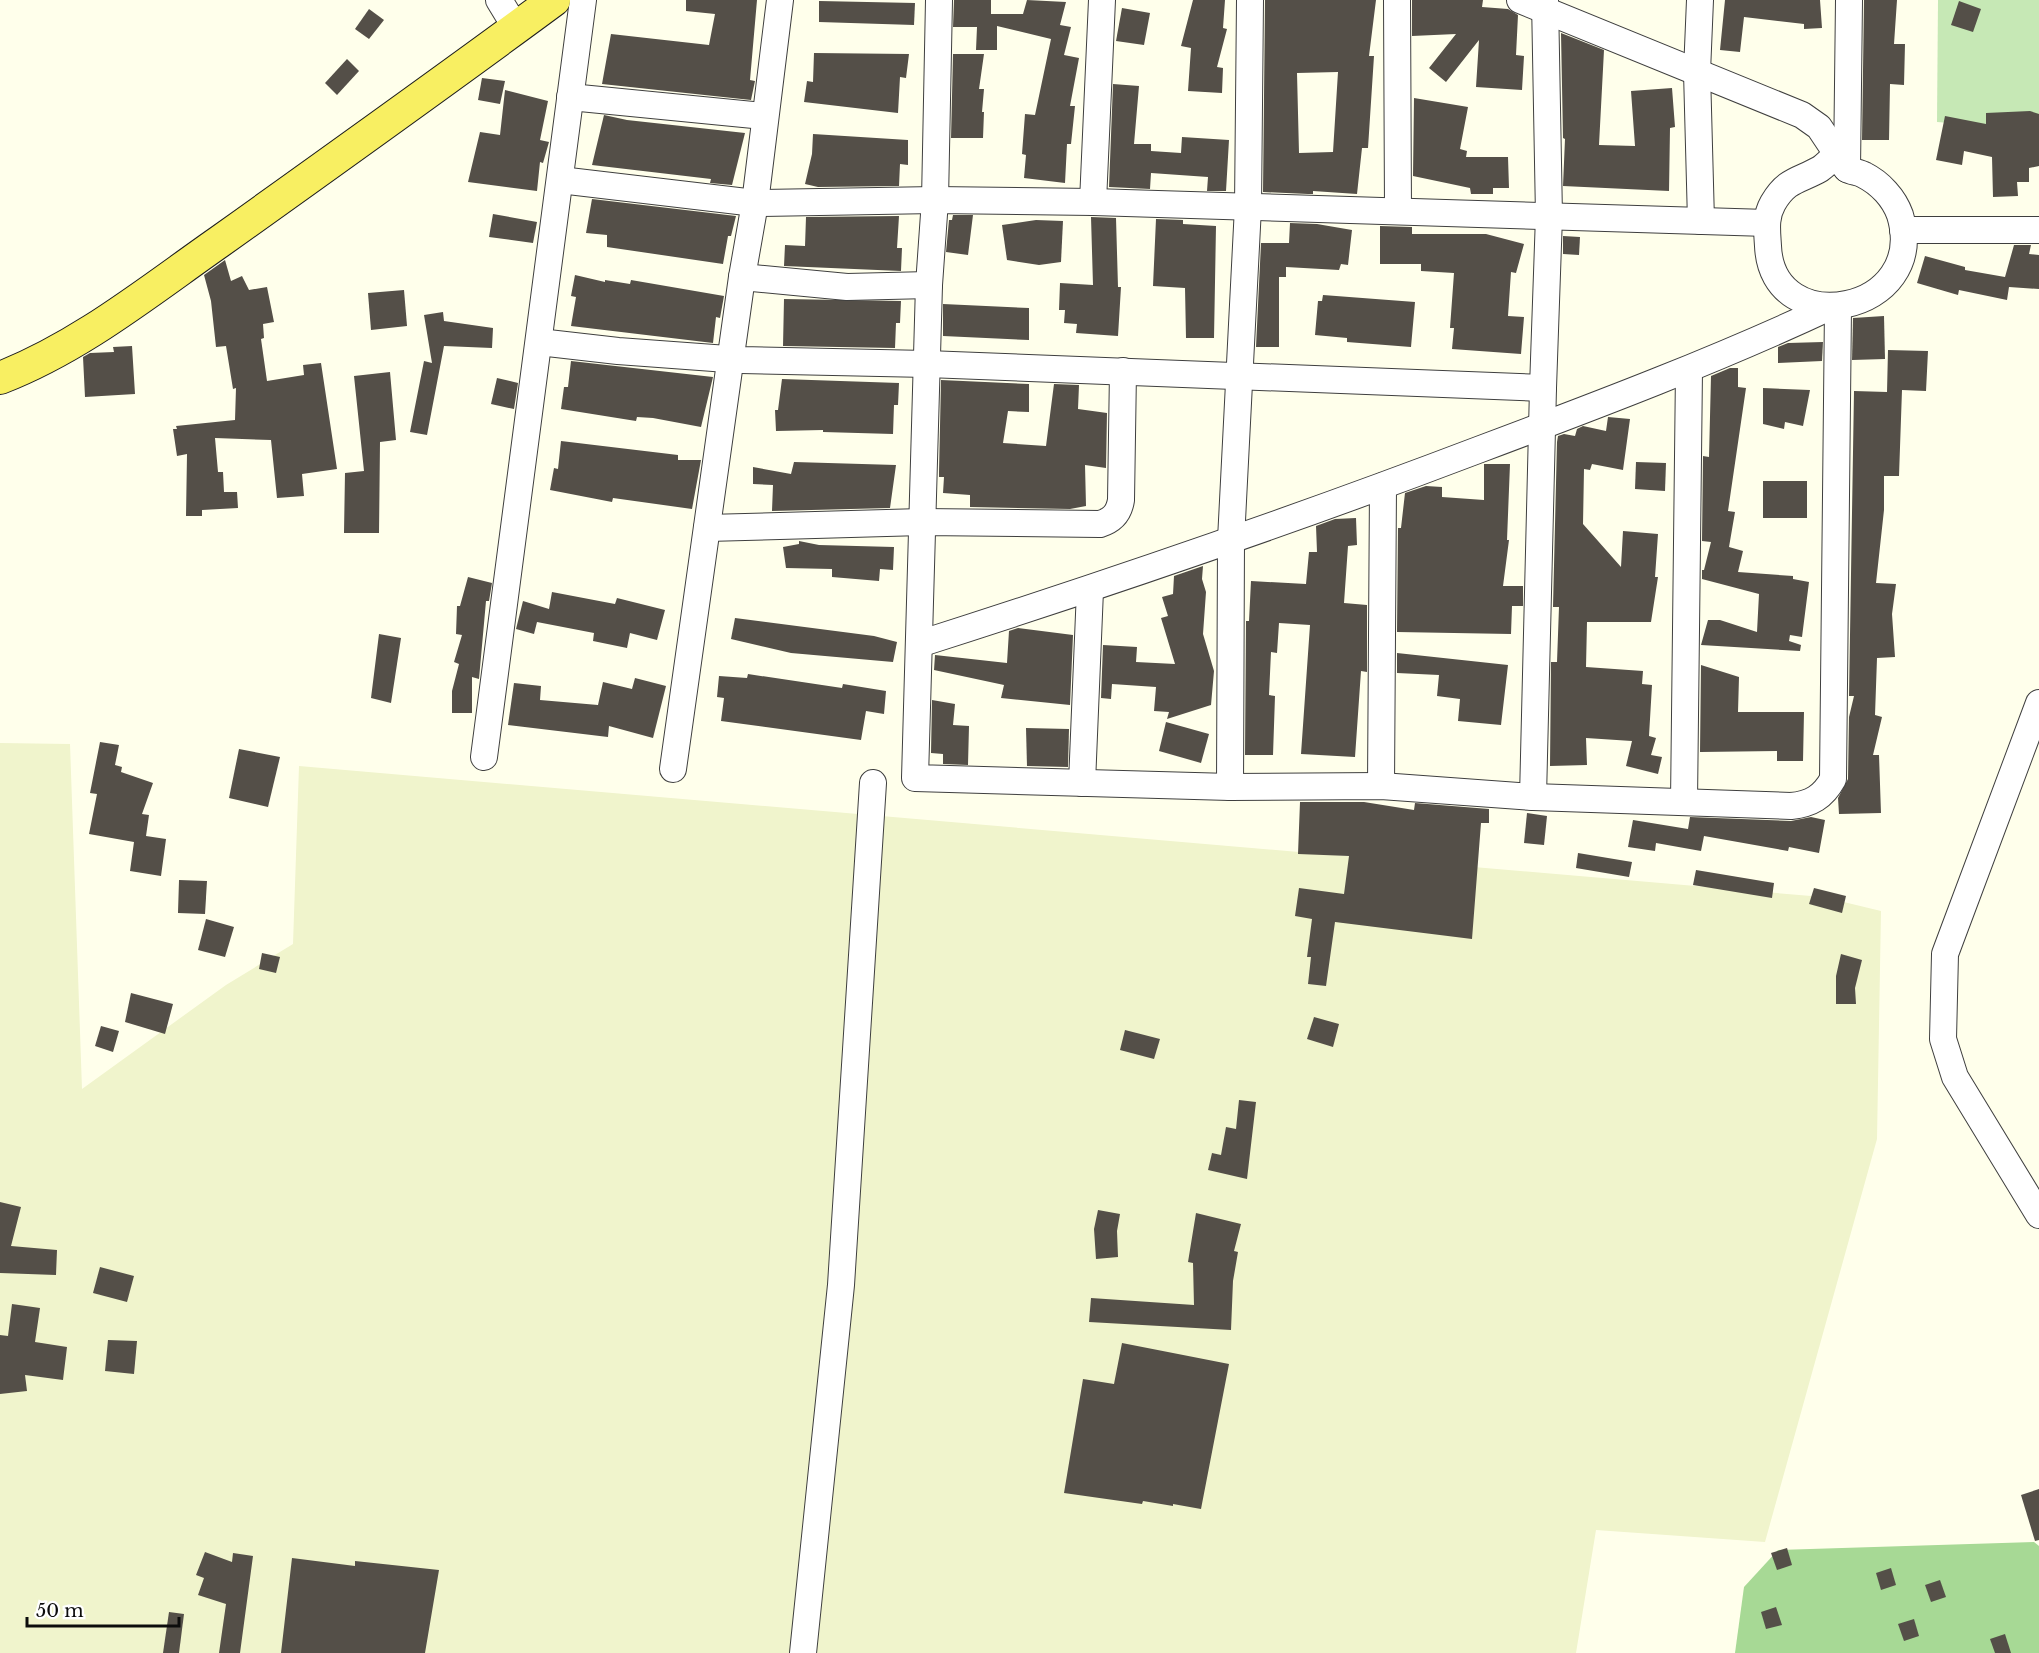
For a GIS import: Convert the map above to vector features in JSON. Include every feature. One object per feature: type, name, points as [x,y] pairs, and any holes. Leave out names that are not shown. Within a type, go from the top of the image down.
[{"type":"main road","points":[[0,378],[47,358],[115,315],[396,117],[554,0]]},
{"type":"street","points":[[499,0],[516,28]]},
{"type":"street","points":[[484,757],[583,0]]},
{"type":"street","points":[[673,769],[730,359],[755,203],[780,0]]},
{"type":"street","points":[[939,0],[935,200],[929,285],[915,778],[1230,787],[1381,786],[1533,797],[1804,805],[1821,795],[1833,778],[1835,307]]},
{"type":"street","points":[[1093,202],[1102,0]]},
{"type":"street","points":[[1230,787],[1231,540],[1248,207],[1250,0]]},
{"type":"street","points":[[1397,0],[1398,210]]},
{"type":"street","points":[[919,644],[1089,590],[1383,486],[1689,370],[1835,307],[1857,303],[1873,295],[1887,283],[1897,267],[1902,249],[1903,230],[1899,213],[1891,197],[1879,184],[1842,161],[1824,134],[1811,120],[1545,5],[1520,0]]},
{"type":"street","points":[[1700,0],[1697,72],[1701,221]]},
{"type":"street","points":[[1842,161],[1849,0]]},
{"type":"street","points":[[1533,797],[1549,216],[1545,5]]},
{"type":"street","points":[[570,97],[764,116]]},
{"type":"street","points":[[1835,307],[1812,304],[1794,295],[1779,281],[1769,263],[1767,223],[1773,204],[1785,188],[1801,176],[1842,161]]},
{"type":"street","points":[[560,180],[755,203],[935,200],[1093,202],[1767,223]]},
{"type":"street","points":[[1903,230],[2039,230]]},
{"type":"street","points":[[742,277],[847,287],[929,285]]},
{"type":"street","points":[[539,342],[618,351],[730,359],[1124,371],[1543,388]]},
{"type":"street","points":[[1684,802],[1689,370]]},
{"type":"street","points":[[707,528],[922,522],[1100,525],[1113,518],[1121,500],[1124,371]]},
{"type":"street","points":[[1381,786],[1383,486]]},
{"type":"street","points":[[1082,783],[1089,590]]},
{"type":"street","points":[[2039,703],[1945,954],[1943,1039],[1955,1077],[2039,1215]]},
{"type":"street","points":[[803,1653],[841,1285],[873,783]]},
{"type":"green space","points":[[1938,0],[2039,0],[2039,130],[1937,122]]},
{"type":"green space","points":[[0,743],[70,744],[82,1089],[226,985],[293,944],[299,766],[1823,897],[1881,911],[1877,1139],[1765,1542],[1596,1530],[1576,1653],[0,1653]]},
{"type":"green space","points":[[2034,1542],[2039,1546],[2039,1653],[1735,1653],[1744,1587],[1778,1550]]},
{"type":"building","points":[[686,0],[757,0],[750,80],[755,81],[751,100],[602,84],[611,34],[709,45],[715,14],[686,11]]},
{"type":"building","points":[[954,0],[991,0],[991,14],[1023,14],[1027,0],[1066,2],[1060,25],[1071,27],[1064,55],[1079,58],[1070,106],[1075,106],[1071,144],[1067,144],[1065,183],[1024,178],[1026,155],[1022,154],[1025,114],[1035,115],[1051,39],[997,26],[997,50],[976,50],[977,27],[953,27]]},
{"type":"building","points":[[1193,0],[1225,0],[1223,28],[1227,29],[1217,67],[1223,68],[1222,93],[1188,91],[1191,48],[1181,46]]},
{"type":"building","points":[[1265,0],[1376,0],[1369,56],[1374,56],[1368,148],[1362,148],[1357,194],[1313,191],[1313,194],[1263,192]],"holes":[[[1338,72],[1333,152],[1299,153],[1297,73]]]},
{"type":"building","points":[[1412,0],[1483,0],[1482,7],[1508,9],[1518,15],[1516,55],[1524,56],[1522,90],[1476,87],[1479,40],[1446,82],[1429,68],[1456,34],[1412,36]]},
{"type":"building","points":[[1725,0],[1820,0],[1822,28],[1804,29],[1804,24],[1744,17],[1740,52],[1720,50]]},
{"type":"building","points":[[1864,0],[1897,0],[1894,44],[1905,44],[1904,85],[1890,84],[1889,140],[1862,140]]},
{"type":"building","points":[[819,1],[915,3],[914,25],[819,22]]},
{"type":"building","points":[[1959,1],[1981,9],[1973,32],[1951,25]]},
{"type":"building","points":[[1122,8],[1150,13],[1144,45],[1116,41]]},
{"type":"building","points":[[369,9],[384,20],[369,39],[355,29]]},
{"type":"building","points":[[1561,33],[1604,50],[1599,145],[1635,146],[1631,91],[1672,88],[1675,127],[1670,128],[1669,191],[1563,186],[1565,139],[1563,138]]},
{"type":"building","points":[[814,53],[909,54],[906,78],[900,77],[898,113],[804,102],[807,81],[813,82]]},
{"type":"building","points":[[953,54],[984,54],[979,89],[984,89],[983,138],[951,138]]},
{"type":"building","points":[[347,59],[359,71],[337,95],[325,83]]},
{"type":"building","points":[[482,78],[505,81],[500,104],[478,100]]},
{"type":"building","points":[[1113,84],[1139,86],[1134,144],[1151,144],[1151,151],[1181,153],[1182,137],[1229,140],[1226,191],[1207,191],[1208,177],[1151,173],[1150,189],[1109,187]]},
{"type":"building","points":[[505,90],[548,101],[540,140],[549,142],[543,163],[540,162],[537,191],[468,182],[480,132],[500,135]]},
{"type":"building","points":[[1414,98],[1468,107],[1460,149],[1467,151],[1466,157],[1508,157],[1509,188],[1493,188],[1493,194],[1471,194],[1470,188],[1413,176]]},
{"type":"building","points":[[2030,111],[2039,114],[2039,166],[2029,168],[2029,182],[2017,182],[2018,196],[1993,197],[1992,157],[1964,151],[1962,165],[1936,160],[1945,116],[1986,124],[1986,113]]},
{"type":"building","points":[[604,115],[627,120],[745,133],[732,185],[710,183],[711,179],[592,165]]},
{"type":"building","points":[[813,134],[908,140],[908,165],[900,164],[899,186],[818,187],[805,184],[812,154]]},
{"type":"building","points":[[592,199],[736,216],[731,236],[728,236],[723,264],[607,247],[607,235],[586,233]]},
{"type":"building","points":[[493,214],[537,222],[533,243],[489,237]]},
{"type":"building","points":[[953,215],[973,215],[968,255],[946,252],[949,220],[952,220]]},
{"type":"building","points":[[899,216],[897,248],[902,248],[901,271],[784,266],[785,245],[805,246],[806,217]]},
{"type":"building","points":[[1091,217],[1116,218],[1118,287],[1121,287],[1118,336],[1076,333],[1077,324],[1064,323],[1065,310],[1059,310],[1060,283],[1093,285]]},
{"type":"building","points":[[1156,219],[1183,220],[1183,224],[1216,226],[1214,338],[1186,338],[1185,288],[1153,286]]},
{"type":"building","points":[[1036,220],[1063,221],[1061,262],[1039,265],[1007,260],[1002,225]]},
{"type":"building","points":[[1290,223],[1317,224],[1352,230],[1348,265],[1341,264],[1339,270],[1286,267],[1286,277],[1279,277],[1279,347],[1256,347],[1261,243],[1289,243]]},
{"type":"building","points":[[1380,226],[1412,227],[1412,234],[1486,234],[1524,244],[1516,273],[1511,272],[1508,316],[1524,317],[1521,354],[1452,349],[1454,328],[1450,328],[1454,273],[1421,271],[1421,264],[1380,264]]},
{"type":"building","points":[[1563,236],[1580,237],[1579,255],[1563,254]]},
{"type":"building","points":[[2014,245],[2031,245],[2029,254],[2039,255],[2039,289],[2009,287],[2007,300],[1959,290],[1958,295],[1917,283],[1925,256],[1965,267],[1965,270],[2005,277]]},
{"type":"building","points":[[225,260],[231,281],[242,276],[249,290],[267,287],[274,322],[263,324],[264,338],[261,339],[267,381],[304,375],[303,365],[321,363],[337,469],[302,474],[304,496],[277,498],[271,440],[215,438],[218,472],[223,472],[224,492],[237,492],[238,508],[202,510],[202,516],[186,516],[187,454],[177,456],[173,429],[177,429],[176,426],[235,420],[236,388],[233,389],[226,346],[216,347],[211,301],[204,275]]},
{"type":"building","points":[[575,275],[605,282],[605,280],[630,284],[631,280],[724,296],[720,318],[716,317],[713,343],[571,326],[576,297],[571,296]]},
{"type":"building","points":[[404,290],[407,326],[371,330],[368,293]]},
{"type":"building","points":[[1323,295],[1415,302],[1411,347],[1347,342],[1347,338],[1315,335],[1318,301],[1322,301]]},
{"type":"building","points":[[784,299],[901,301],[900,323],[896,323],[895,348],[783,346]]},
{"type":"building","points":[[943,304],[1029,308],[1029,340],[943,336]]},
{"type":"building","points":[[443,312],[444,321],[493,328],[492,348],[444,346],[427,435],[410,432],[424,361],[432,363],[424,315]]},
{"type":"building","points":[[1884,316],[1885,359],[1852,360],[1853,318]]},
{"type":"building","points":[[1823,342],[1822,361],[1778,363],[1778,347],[1788,343]]},
{"type":"building","points":[[132,346],[135,394],[85,397],[83,357],[90,353],[114,352],[113,347]]},
{"type":"building","points":[[1888,350],[1928,351],[1926,391],[1902,390],[1899,476],[1884,476],[1884,510],[1876,583],[1896,584],[1892,614],[1895,657],[1877,658],[1875,715],[1882,717],[1873,755],[1879,755],[1881,813],[1839,814],[1838,798],[1848,779],[1849,717],[1854,696],[1849,696],[1854,391],[1887,392]]},
{"type":"building","points":[[571,361],[713,377],[701,427],[653,418],[637,417],[636,421],[561,409],[564,387],[568,387]]},
{"type":"building","points":[[1730,368],[1738,368],[1738,387],[1746,388],[1728,511],[1735,512],[1729,547],[1743,551],[1738,572],[1793,576],[1793,579],[1809,582],[1802,637],[1790,635],[1789,641],[1801,645],[1800,651],[1701,645],[1708,620],[1720,620],[1757,632],[1759,594],[1702,579],[1702,570],[1704,570],[1711,542],[1702,541],[1703,456],[1709,457],[1711,376]]},
{"type":"building","points":[[390,372],[396,440],[380,442],[379,533],[344,533],[345,473],[364,471],[354,376]]},
{"type":"building","points":[[497,378],[518,383],[514,409],[491,404]]},
{"type":"building","points":[[782,379],[899,383],[898,405],[894,405],[893,434],[823,432],[823,430],[776,431],[775,410],[778,410]]},
{"type":"building","points":[[941,380],[1029,384],[1029,412],[1008,411],[1003,443],[1046,446],[1054,384],[1079,385],[1078,409],[1107,413],[1106,468],[1085,465],[1086,506],[1070,509],[970,507],[970,495],[943,493],[944,477],[939,477]]},
{"type":"building","points":[[1763,388],[1810,390],[1803,426],[1785,422],[1784,429],[1763,424]]},
{"type":"building","points":[[1608,417],[1630,419],[1623,470],[1592,464],[1590,470],[1584,469],[1583,524],[1621,567],[1623,531],[1658,534],[1655,577],[1658,577],[1651,622],[1587,622],[1586,667],[1643,671],[1642,684],[1652,685],[1649,736],[1656,738],[1651,755],[1662,757],[1658,774],[1626,766],[1632,741],[1586,738],[1587,765],[1550,766],[1551,662],[1557,662],[1559,607],[1553,607],[1557,442],[1558,436],[1564,434],[1575,436],[1577,429],[1583,426],[1606,431]]},
{"type":"building","points":[[561,441],[678,455],[678,460],[701,460],[692,509],[613,498],[612,502],[550,490],[554,468],[558,469]]},
{"type":"building","points":[[794,462],[896,465],[890,508],[772,511],[773,485],[753,484],[753,467],[791,474]]},
{"type":"building","points":[[1636,462],[1666,463],[1665,491],[1635,489]]},
{"type":"building","points":[[1484,464],[1510,464],[1507,540],[1509,540],[1503,586],[1523,586],[1523,606],[1512,606],[1511,634],[1397,632],[1398,528],[1401,528],[1405,493],[1426,486],[1442,487],[1442,497],[1484,500]]},
{"type":"building","points":[[1763,481],[1807,481],[1807,518],[1763,518]]},
{"type":"building","points":[[1356,518],[1357,545],[1348,546],[1344,603],[1367,605],[1367,672],[1361,671],[1355,757],[1301,754],[1310,625],[1279,623],[1277,653],[1271,652],[1269,695],[1275,696],[1273,755],[1245,755],[1246,621],[1249,621],[1251,581],[1306,584],[1309,552],[1317,552],[1316,526],[1335,519]]},
{"type":"building","points":[[799,541],[819,545],[894,547],[893,570],[880,569],[879,581],[832,577],[832,569],[786,568],[783,547],[799,544]]},
{"type":"building","points":[[1203,566],[1202,579],[1206,592],[1203,634],[1214,671],[1211,705],[1167,719],[1169,712],[1154,711],[1156,687],[1112,684],[1111,699],[1101,698],[1103,645],[1137,647],[1136,662],[1175,664],[1161,618],[1168,616],[1162,597],[1173,594],[1174,576]]},
{"type":"building","points":[[468,577],[492,583],[489,601],[486,601],[479,679],[472,677],[472,713],[452,713],[452,691],[459,664],[454,662],[462,635],[456,634],[457,606],[460,606]]},
{"type":"building","points":[[552,592],[615,604],[617,598],[665,610],[657,640],[630,633],[627,648],[593,641],[594,633],[537,622],[534,634],[516,629],[523,601],[549,609]]},
{"type":"building","points":[[735,618],[874,636],[897,642],[893,662],[791,653],[731,639]]},
{"type":"building","points":[[1018,628],[1073,635],[1070,705],[1001,698],[1004,685],[934,670],[935,655],[1007,663],[1009,631]]},
{"type":"building","points":[[379,634],[401,638],[391,703],[371,698]]},
{"type":"building","points":[[1397,653],[1508,665],[1501,725],[1458,721],[1460,699],[1437,696],[1439,675],[1397,673]]},
{"type":"building","points":[[1701,665],[1739,677],[1738,712],[1804,712],[1803,761],[1777,761],[1777,751],[1700,752]]},
{"type":"building","points":[[748,674],[842,688],[843,684],[886,691],[884,714],[866,711],[861,740],[721,721],[724,698],[717,697],[719,676],[747,678]]},
{"type":"building","points":[[635,678],[666,686],[653,738],[609,726],[608,737],[508,725],[514,683],[541,686],[540,700],[598,705],[603,682],[632,689]]},
{"type":"building","points":[[932,700],[955,704],[953,725],[969,726],[968,765],[943,764],[943,754],[931,753]]},
{"type":"building","points":[[1166,722],[1209,734],[1201,763],[1159,751]]},
{"type":"building","points":[[1026,728],[1069,729],[1068,767],[1027,766]]},
{"type":"building","points":[[100,742],[119,745],[115,765],[122,767],[121,772],[153,783],[142,814],[149,815],[146,836],[166,839],[161,876],[130,871],[134,842],[89,834],[97,794],[90,793]]},
{"type":"building","points":[[239,749],[280,757],[268,807],[229,798]]},
{"type":"building","points":[[1300,802],[1364,802],[1414,810],[1415,803],[1489,809],[1489,823],[1481,823],[1472,939],[1335,922],[1326,986],[1308,984],[1311,957],[1307,957],[1312,919],[1295,916],[1299,888],[1344,894],[1349,856],[1298,854]]},
{"type":"building","points":[[1527,813],[1547,816],[1544,845],[1524,843]]},
{"type":"building","points":[[1690,817],[1791,821],[1811,817],[1825,820],[1819,853],[1789,847],[1788,851],[1704,836],[1701,851],[1656,843],[1655,851],[1628,847],[1633,820],[1688,829]]},
{"type":"building","points":[[1578,853],[1632,862],[1629,877],[1576,868]]},
{"type":"building","points":[[1696,870],[1774,883],[1772,898],[1693,885]]},
{"type":"building","points":[[179,880],[207,881],[205,914],[178,913]]},
{"type":"building","points":[[1814,888],[1846,896],[1842,913],[1809,904]]},
{"type":"building","points":[[206,919],[234,927],[225,957],[198,950]]},
{"type":"building","points":[[262,953],[280,957],[276,973],[259,969]]},
{"type":"building","points":[[1841,954],[1862,960],[1855,988],[1856,1004],[1836,1004],[1836,976]]},
{"type":"building","points":[[131,993],[173,1004],[165,1034],[125,1022]]},
{"type":"building","points":[[1314,1017],[1339,1024],[1333,1047],[1307,1039]]},
{"type":"building","points":[[101,1026],[119,1031],[113,1052],[95,1046]]},
{"type":"building","points":[[1125,1030],[1160,1039],[1154,1059],[1120,1050]]},
{"type":"building","points":[[1239,1100],[1256,1102],[1247,1179],[1208,1170],[1212,1153],[1221,1155],[1226,1127],[1236,1129]]},
{"type":"building","points":[[0,1202],[21,1207],[11,1246],[57,1250],[56,1275],[0,1273]]},
{"type":"building","points":[[1098,1210],[1120,1214],[1117,1231],[1118,1257],[1096,1259],[1094,1229]]},
{"type":"building","points":[[1196,1213],[1241,1224],[1234,1251],[1238,1252],[1233,1281],[1231,1330],[1089,1322],[1091,1298],[1194,1305],[1193,1263],[1188,1262]]},
{"type":"building","points":[[100,1267],[134,1276],[127,1302],[93,1293]]},
{"type":"building","points":[[12,1304],[40,1308],[35,1342],[67,1347],[63,1380],[25,1375],[27,1391],[0,1394],[0,1335],[8,1336]]},
{"type":"building","points":[[108,1340],[137,1341],[134,1374],[105,1371]]},
{"type":"building","points":[[1122,1343],[1229,1364],[1201,1509],[1143,1501],[1142,1504],[1064,1493],[1083,1379],[1114,1384]]},
{"type":"building","points":[[2039,1489],[2039,1540],[2035,1541],[2021,1495]]},
{"type":"building","points":[[1787,1548],[1792,1565],[1777,1570],[1771,1553]]},
{"type":"building","points":[[205,1552],[232,1562],[233,1553],[253,1556],[240,1653],[219,1653],[226,1604],[198,1595],[204,1578],[196,1575]]},
{"type":"building","points":[[292,1558],[355,1566],[355,1561],[439,1570],[425,1653],[281,1653]]},
{"type":"building","points":[[1891,1568],[1896,1585],[1881,1590],[1876,1573]]},
{"type":"building","points":[[1940,1580],[1946,1597],[1931,1602],[1925,1585]]},
{"type":"building","points":[[1776,1607],[1782,1625],[1766,1629],[1761,1612]]},
{"type":"building","points":[[169,1612],[184,1614],[179,1653],[163,1653]]},
{"type":"building","points":[[1914,1619],[1919,1636],[1904,1641],[1898,1624]]},
{"type":"building","points":[[2005,1634],[2011,1653],[1995,1653],[1990,1639]]}]
